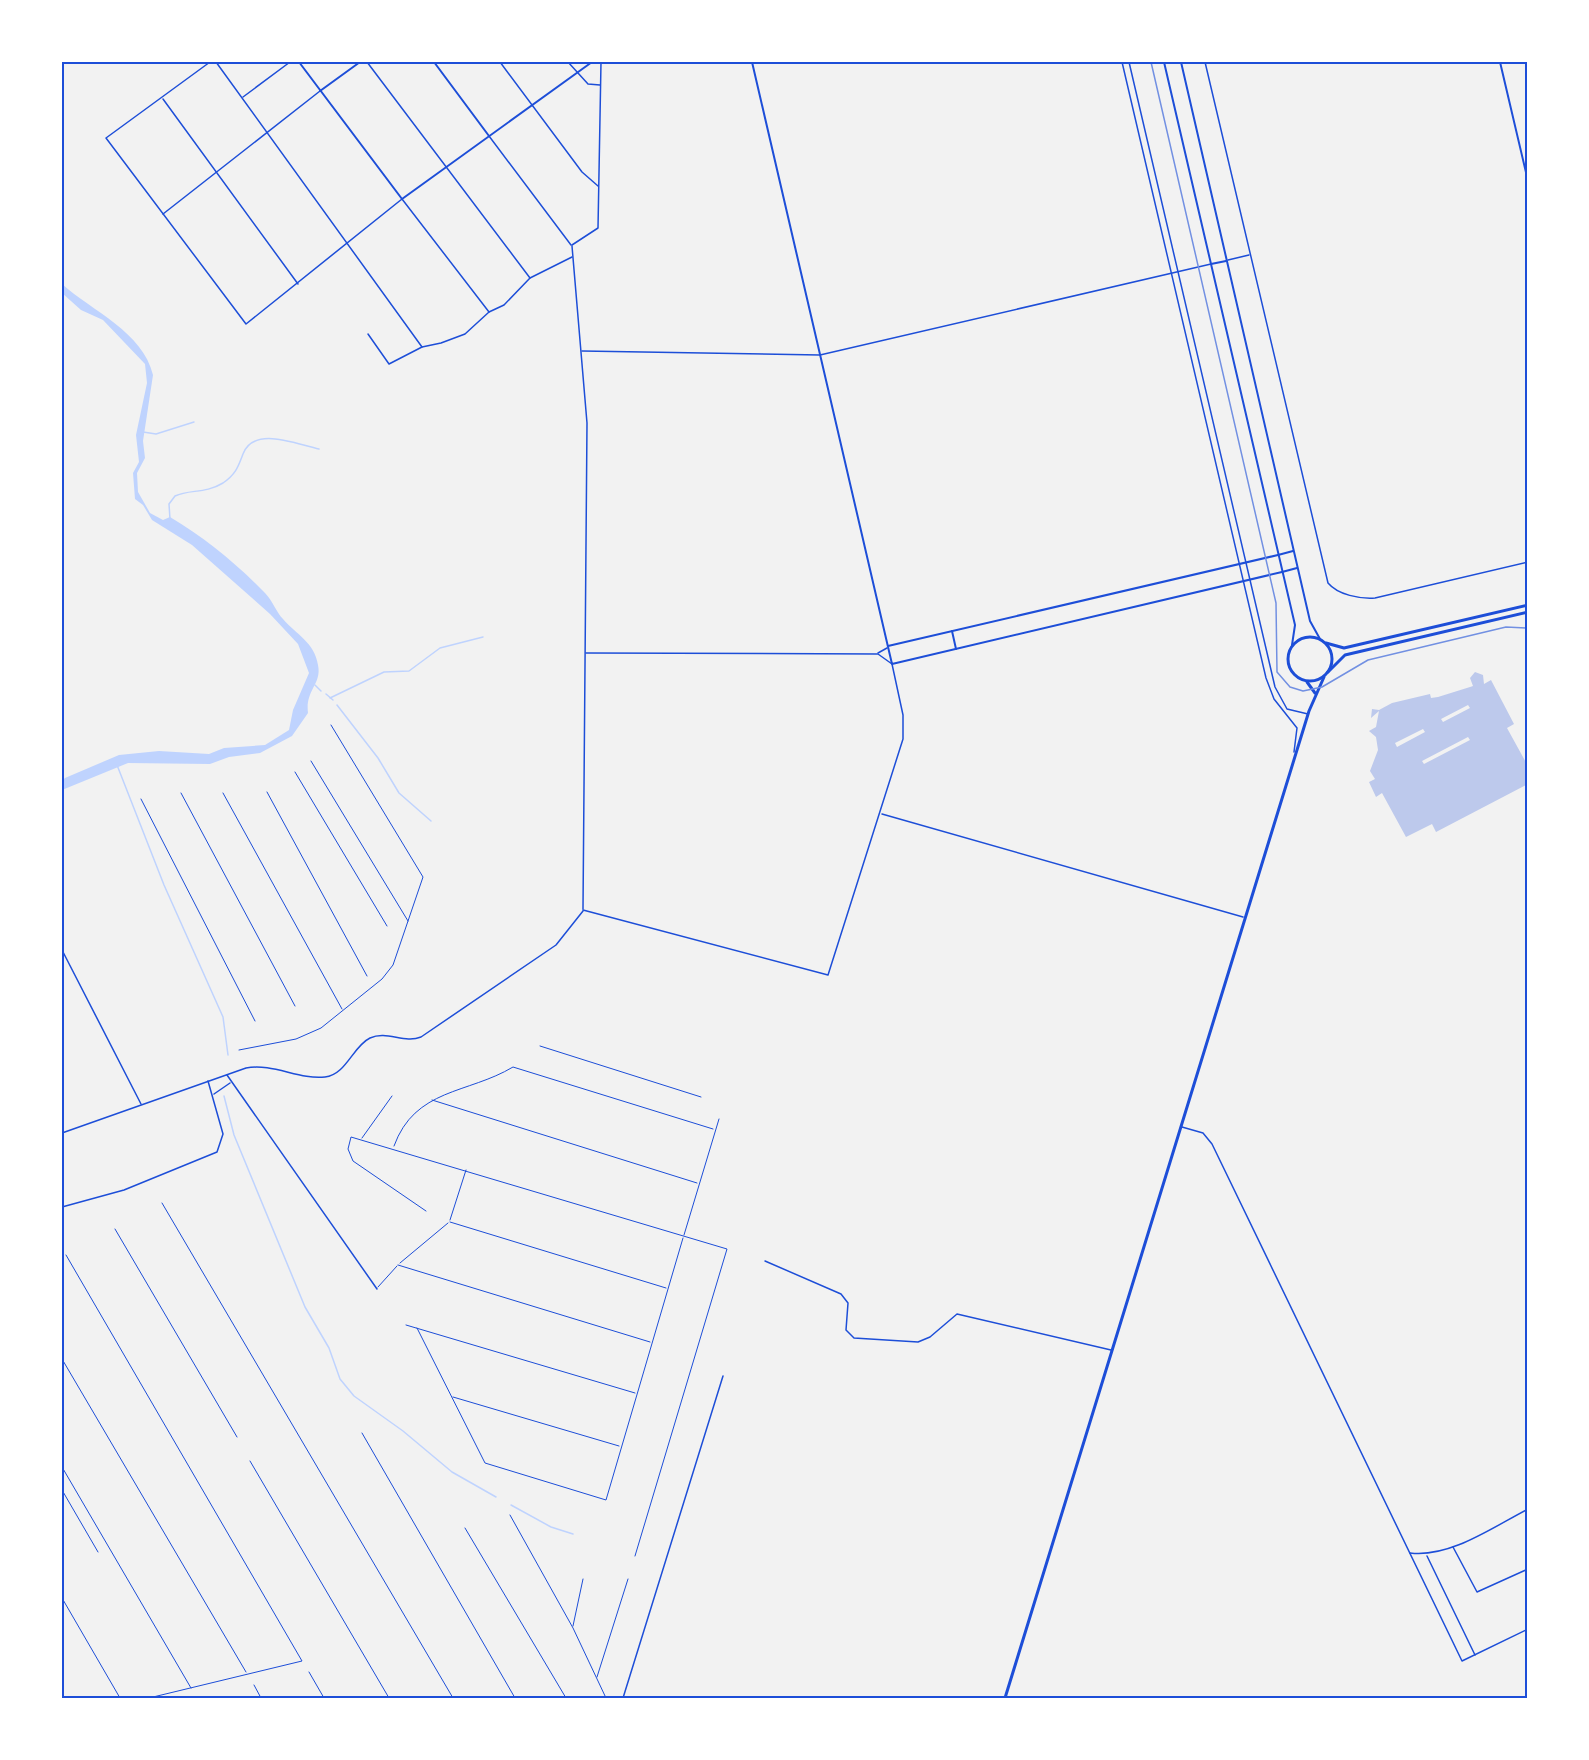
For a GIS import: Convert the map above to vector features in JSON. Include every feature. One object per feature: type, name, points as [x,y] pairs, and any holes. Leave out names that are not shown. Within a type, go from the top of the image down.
[{"type":"main road","points":[[299,62],[402,199],[592,62]]},
{"type":"main road","points":[[320,91],[360,62]]},
{"type":"main road","points":[[434,62],[489,136]]},
{"type":"main road","points":[[752,62],[892,664],[1298,568]]},
{"type":"main road","points":[[1164,62],[1295,625],[1288,655],[1289,667],[1296,676],[1312,686],[1315,693]]},
{"type":"main road","points":[[1181,62],[1310,621],[1320,639]]},
{"type":"main road","points":[[1500,62],[1527,181]]},
{"type":"main road","points":[[1211,264],[1227,260]]},
{"type":"main road","points":[[888,646],[1294,551]]},
{"type":"main road","points":[[1292,645],[1304,637],[1320,639],[1344,648],[1527,605]]},
{"type":"main road","points":[[1005,1698],[1315,693],[1324,677],[1345,655],[1527,612]]},
{"type":"main road","points":[[952,632],[956,649]]},
{"type":"main road","points":[[1326,643],[1332,658],[1328,672]]},
{"type":"main road","points":[[1305,681],[1315,681],[1324,677]]},
{"type":"street","points":[[210,62],[106,138],[246,324],[299,284],[347,242],[402,199],[489,312]]},
{"type":"street","points":[[216,62],[422,347]]},
{"type":"street","points":[[242,97],[290,62]]},
{"type":"street","points":[[367,62],[531,278]]},
{"type":"street","points":[[500,62],[582,172],[599,186]]},
{"type":"street","points":[[568,62],[588,84],[601,86]]},
{"type":"street","points":[[572,246],[598,228],[601,62]]},
{"type":"street","points":[[1122,62],[1269,690],[1297,728],[1293,748],[1295,756]]},
{"type":"street","points":[[1129,62],[1277,694],[1291,711],[1308,714]]},
{"type":"street","points":[[1205,62],[1324,570],[1330,586],[1362,598],[1375,598],[1527,562]]},
{"type":"street","points":[[162,214],[320,91]]},
{"type":"street","points":[[162,97],[299,284]]},
{"type":"street","points":[[62,1133],[226,1074],[256,1066],[329,1077],[336,1073],[370,1038],[380,1035],[405,1040],[421,1037],[556,945],[583,910],[587,423],[572,246],[489,136]]},
{"type":"street","points":[[1154,196],[1161,194]]},
{"type":"street","points":[[1227,260],[1250,255]]},
{"type":"street","points":[[368,334],[389,364],[422,347],[459,338],[489,312],[504,305],[531,278],[573,257]]},
{"type":"street","points":[[581,351],[820,355],[1211,264]]},
{"type":"street","points":[[1190,350],[1197,348]]},
{"type":"street","points":[[878,654],[888,646]]},
{"type":"street","points":[[583,910],[828,975],[881,813],[904,729],[892,664],[878,654],[586,653]]},
{"type":"street","points":[[881,813],[1246,918]]},
{"type":"street","points":[[62,950],[141,1105]]},
{"type":"street","points":[[226,1074],[377,1289]]},
{"type":"street","points":[[62,1207],[124,1190],[217,1152],[223,1134],[214,1095],[208,1081]]},
{"type":"street","points":[[214,1095],[231,1083]]},
{"type":"street","points":[[1182,1126],[1203,1133],[1212,1144],[1462,1661],[1527,1629]]},
{"type":"street","points":[[765,1262],[841,1293],[848,1303],[846,1330],[854,1338],[918,1342],[930,1336],[957,1314],[1113,1350]]},
{"type":"street","points":[[623,1698],[723,1376]]},
{"type":"street","points":[[1409,1553],[1427,1556],[1453,1546],[1527,1509]]},
{"type":"street","points":[[1453,1546],[1477,1592],[1527,1569]]},
{"type":"street","points":[[1427,1556],[1475,1654]]},
{"type":"lane","points":[[239,1050],[296,1039],[321,1028],[382,979],[393,965],[423,877],[331,725]]},
{"type":"lane","points":[[311,761],[408,921]]},
{"type":"lane","points":[[295,772],[387,926]]},
{"type":"lane","points":[[267,792],[367,976]]},
{"type":"lane","points":[[181,793],[295,1006]]},
{"type":"lane","points":[[223,793],[343,1011]]},
{"type":"lane","points":[[141,799],[255,1021]]},
{"type":"lane","points":[[540,1046],[701,1097]]},
{"type":"lane","points":[[393,1148],[409,1119],[430,1100],[487,1081],[513,1067],[716,1129]]},
{"type":"lane","points":[[361,1140],[392,1096]]},
{"type":"lane","points":[[430,1100],[699,1184]]},
{"type":"lane","points":[[417,1328],[485,1463],[606,1500],[718,1119]]},
{"type":"lane","points":[[426,1211],[353,1161],[348,1149],[351,1137],[728,1249],[635,1556]]},
{"type":"lane","points":[[377,1289],[398,1265],[450,1222],[466,1170]]},
{"type":"lane","points":[[162,1203],[453,1698]]},
{"type":"lane","points":[[450,1222],[668,1289]]},
{"type":"lane","points":[[115,1229],[237,1437]]},
{"type":"lane","points":[[66,1255],[302,1661],[149,1698]]},
{"type":"lane","points":[[398,1265],[652,1342]]},
{"type":"lane","points":[[406,1325],[637,1394]]},
{"type":"lane","points":[[62,1359],[247,1674]]},
{"type":"lane","points":[[451,1396],[621,1447]]},
{"type":"lane","points":[[362,1433],[515,1698]]},
{"type":"lane","points":[[250,1461],[389,1698]]},
{"type":"lane","points":[[62,1467],[191,1688]]},
{"type":"lane","points":[[62,1490],[98,1552]]},
{"type":"lane","points":[[510,1515],[573,1628],[606,1698]]},
{"type":"lane","points":[[465,1528],[566,1698]]},
{"type":"lane","points":[[597,1678],[628,1579]]},
{"type":"lane","points":[[573,1628],[583,1580]]},
{"type":"lane","points":[[62,1598],[120,1698]]},
{"type":"lane","points":[[309,1672],[324,1698]]},
{"type":"lane","points":[[254,1685],[261,1698]]},
{"type":"water","points":[[62,284],[128,334],[139,346],[153,375],[143,441],[145,458],[137,473],[138,492],[150,513],[163,520],[170,517],[208,542],[231,561],[268,596],[281,616],[309,645],[316,657],[319,672],[309,698],[308,713],[292,736],[260,753],[229,757],[210,764],[128,763],[62,790],[62,781],[65,778],[119,755],[159,751],[209,754],[224,748],[265,745],[289,730],[293,710],[309,673],[298,644],[270,614],[192,545],[152,520],[143,505],[135,499],[133,473],[139,462],[136,435],[147,383],[145,364],[103,320],[81,310],[62,293]]},
{"type":"building","points":[[1475,672],[1483,675],[1484,684],[1491,680],[1514,724],[1507,728],[1528,766],[1528,784],[1436,832],[1432,824],[1406,837],[1382,793],[1376,797],[1369,782],[1375,779],[1370,771],[1378,750],[1376,737],[1369,731],[1376,727],[1379,711],[1371,718],[1372,709],[1379,710],[1392,703],[1430,694],[1431,698],[1438,697],[1470,687],[1473,686],[1470,678]],"holes":[[[1468,705],[1470,708],[1443,722],[1441,719]],[[1423,729],[1425,732],[1397,747],[1395,743]],[[1468,737],[1470,740],[1424,764],[1422,761]]]},
{"type":"waterway","points":[[143,432],[156,434],[194,422]]},
{"type":"waterway","points":[[170,519],[169,504],[175,496],[210,489],[223,483],[236,470],[249,445],[257,440],[277,439],[319,449]]},
{"type":"waterway","points":[[330,698],[384,672],[409,671],[440,648],[483,637]]},
{"type":"waterway","points":[[315,685],[321,691]]},
{"type":"waterway","points":[[326,694],[333,700]]},
{"type":"waterway","points":[[337,705],[378,758],[399,793],[431,821]]},
{"type":"waterway","points":[[117,765],[164,885],[223,1017],[228,1055]]},
{"type":"waterway","points":[[224,1096],[234,1135],[305,1307],[329,1348],[340,1379],[354,1396],[403,1431],[452,1472],[496,1497]]},
{"type":"waterway","points":[[511,1505],[551,1527],[573,1534]]},
{"type":"tram line","points":[[1151,62],[1276,603],[1277,672],[1290,687],[1303,691],[1322,687],[1368,660],[1506,627],[1528,628]]}]
